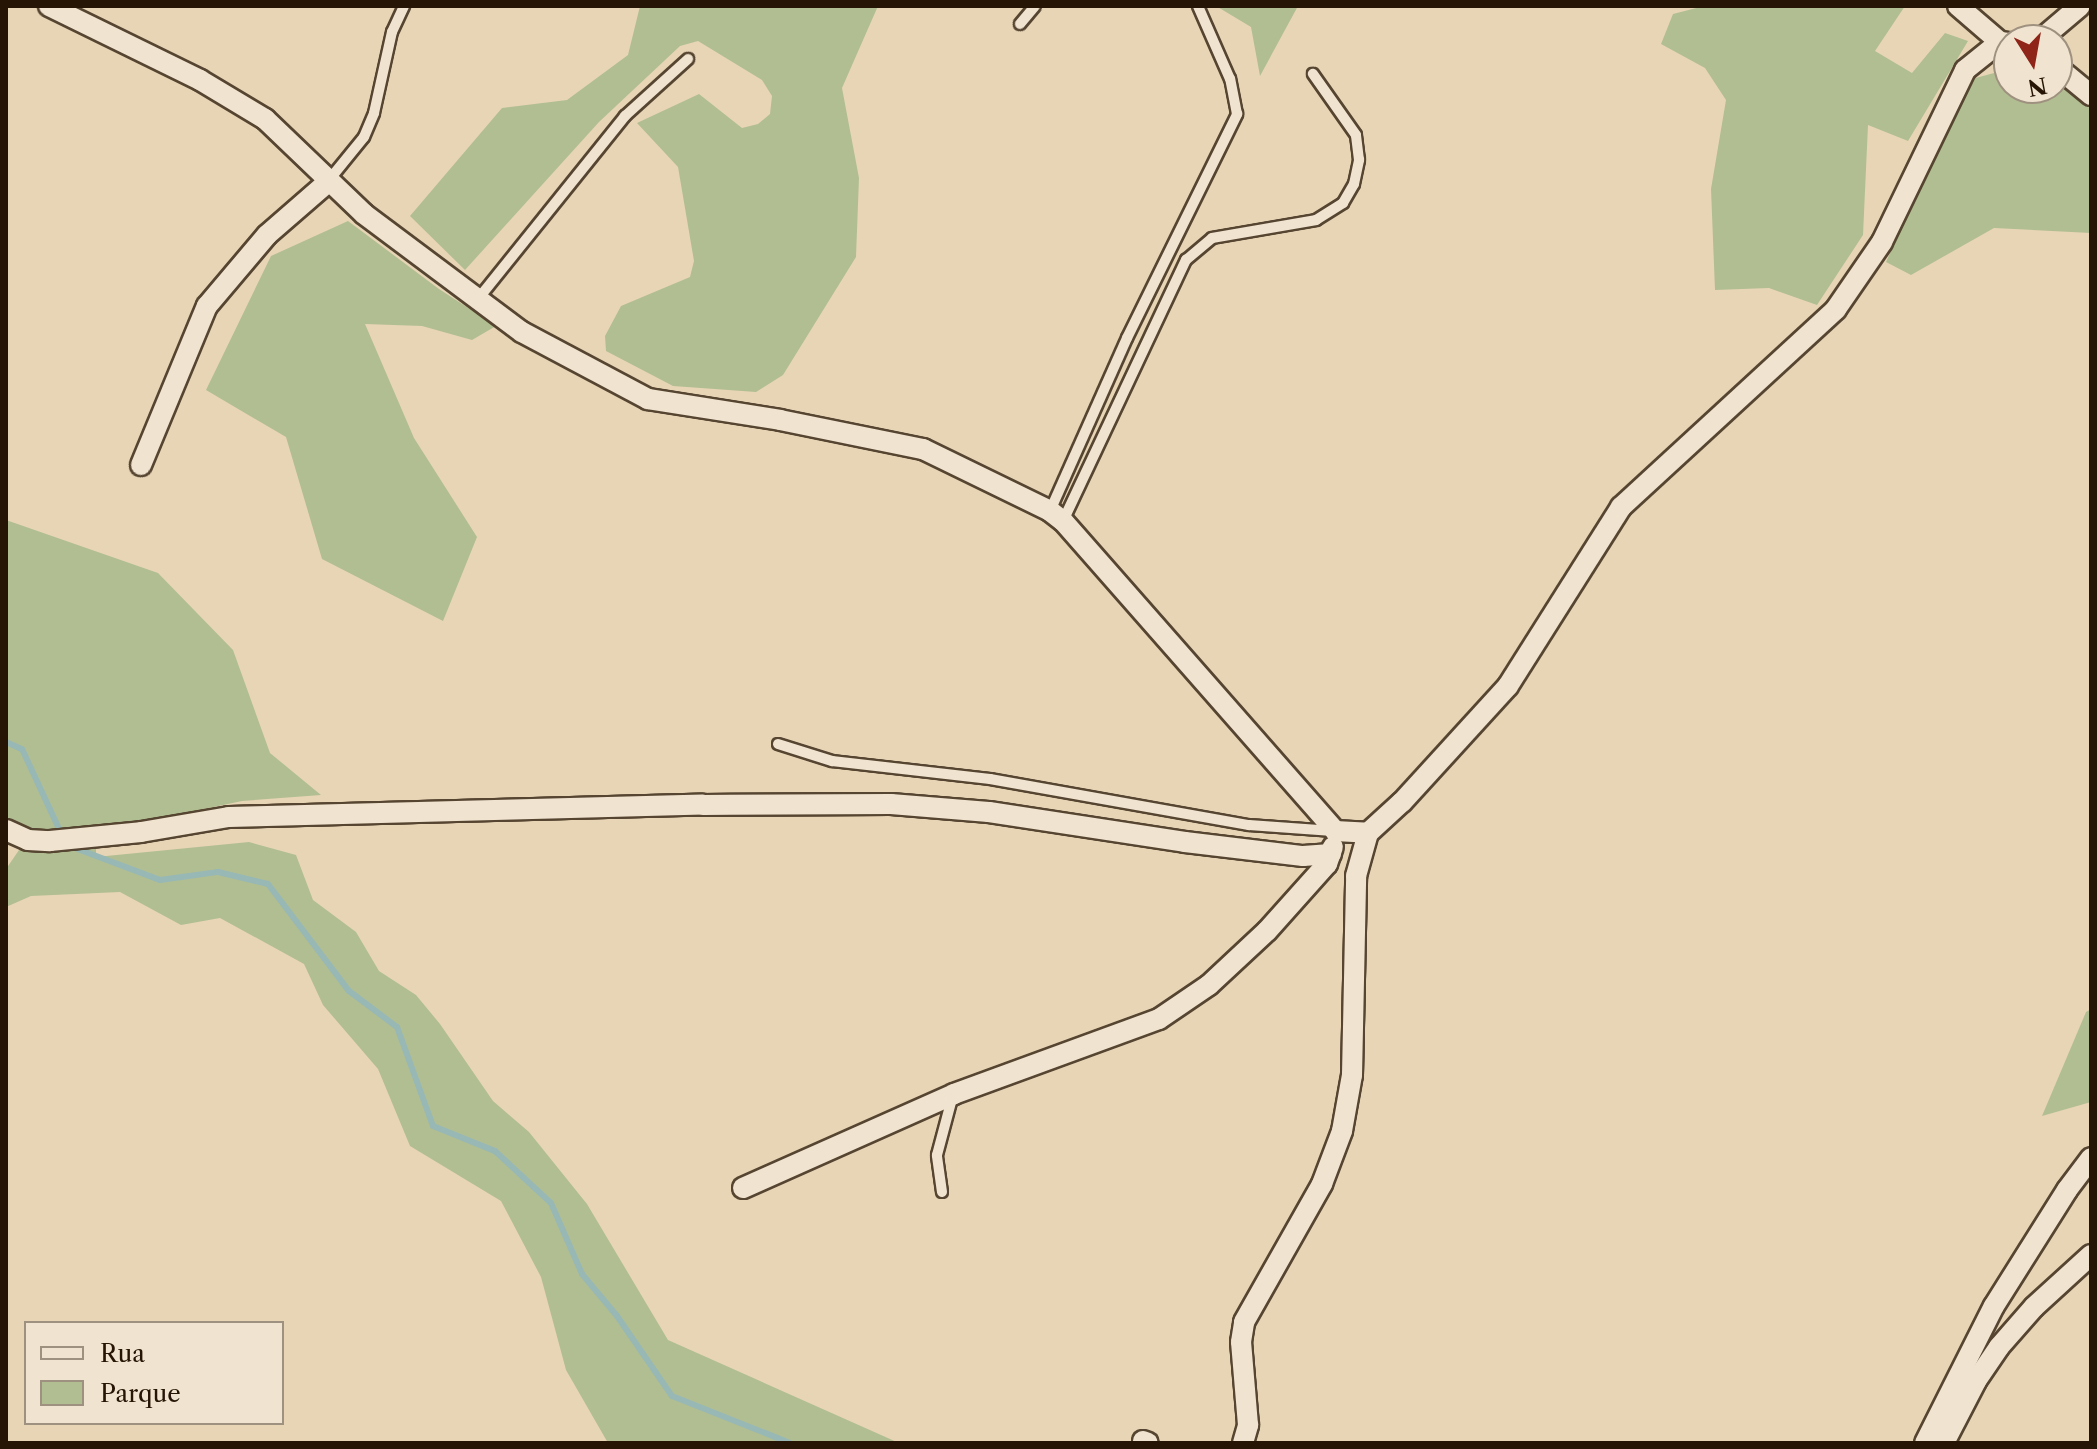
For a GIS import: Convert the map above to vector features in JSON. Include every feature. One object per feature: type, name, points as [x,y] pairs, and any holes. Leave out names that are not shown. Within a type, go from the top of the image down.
[{"type":"street","points":[[49,6],[200,80],[265,119],[364,214],[522,332],[648,399],[923,449],[1056,516],[1335,831],[1368,833]]},
{"type":"street","points":[[1958,6],[1993,34]]},
{"type":"street","points":[[2059,24],[2080,6]]},
{"type":"street","points":[[1243,1443],[1248,1425],[1241,1342],[1244,1322],[1322,1184],[1342,1131],[1352,1075],[1356,876],[1368,833],[1402,802],[1508,686],[1621,507],[1836,309],[1882,242],[1965,70],[1993,51]]},
{"type":"street","points":[[2073,80],[2091,95]]},
{"type":"street","points":[[141,465],[207,306],[267,235],[328,182]]},
{"type":"street","points":[[6,830],[28,840],[50,841],[141,832],[229,817],[688,805],[891,804],[989,812],[1185,842],[1303,856],[1331,854]]},
{"type":"street","points":[[743,1188],[954,1094],[1159,1019],[1209,985],[1267,931],[1327,864],[1335,831]]},
{"type":"street","points":[[1925,1443],[1994,1306],[2060,1200],[2091,1158]]},
{"type":"street","points":[[1944,1443],[1976,1381],[1999,1347],[2034,1307],[2091,1255]]},
{"type":"lane","points":[[328,182],[369,125],[392,32],[404,6]]},
{"type":"lane","points":[[1020,24],[1035,6]]},
{"type":"lane","points":[[1056,516],[1127,338],[1237,114],[1230,79],[1198,6]]},
{"type":"lane","points":[[478,299],[625,116],[688,59]]},
{"type":"lane","points":[[1056,516],[1186,260],[1212,238],[1316,220],[1343,203],[1354,184],[1359,160],[1356,135],[1313,74]]},
{"type":"lane","points":[[778,744],[832,761],[990,779],[1249,825],[1335,831]]},
{"type":"lane","points":[[942,1192],[937,1155],[954,1094]]},
{"type":"green space","points":[[640,6],[878,6],[842,88],[859,178],[856,257],[783,375],[756,392],[673,386],[606,351],[605,336],[621,306],[690,277],[694,261],[678,167],[637,123],[699,94],[742,128],[758,124],[770,114],[772,96],[762,80],[698,41],[680,46],[599,122],[465,270],[410,216],[502,108],[567,100],[628,55]]},
{"type":"green space","points":[[1216,6],[1298,6],[1260,76],[1251,27]]},
{"type":"green space","points":[[1704,6],[1905,6],[1875,51],[1912,73],[1945,33],[1968,41],[1908,141],[1868,125],[1863,235],[1817,305],[1769,288],[1715,290],[1711,189],[1726,100],[1705,68],[1661,44],[1673,14]]},
{"type":"green space","points":[[1993,73],[1993,104],[2073,104],[2073,88],[2091,101],[2091,233],[1994,228],[1911,275],[1886,262],[1968,80]]},
{"type":"green space","points":[[348,221],[439,289],[496,326],[472,340],[422,326],[365,324],[414,438],[477,537],[443,621],[322,559],[286,437],[206,390],[271,256]]},
{"type":"green space","points":[[6,520],[158,573],[233,650],[270,753],[321,795],[242,801],[96,832],[96,857],[249,842],[296,855],[313,900],[356,932],[379,971],[416,995],[493,1101],[529,1132],[587,1204],[668,1340],[899,1443],[608,1443],[566,1370],[541,1277],[501,1201],[410,1146],[378,1069],[323,1005],[304,964],[220,918],[181,925],[120,892],[31,896],[6,907],[6,869],[30,834],[6,822]]},
{"type":"green space","points":[[2091,1009],[2091,1102],[2042,1116],[2086,1012]]},
{"type":"waterway","points":[[6,742],[22,749],[62,835]]},
{"type":"waterway","points":[[67,845],[160,880],[218,872],[268,884],[349,991],[397,1027],[433,1126],[495,1151],[551,1203],[582,1274],[617,1316],[672,1396],[790,1443]]}]
